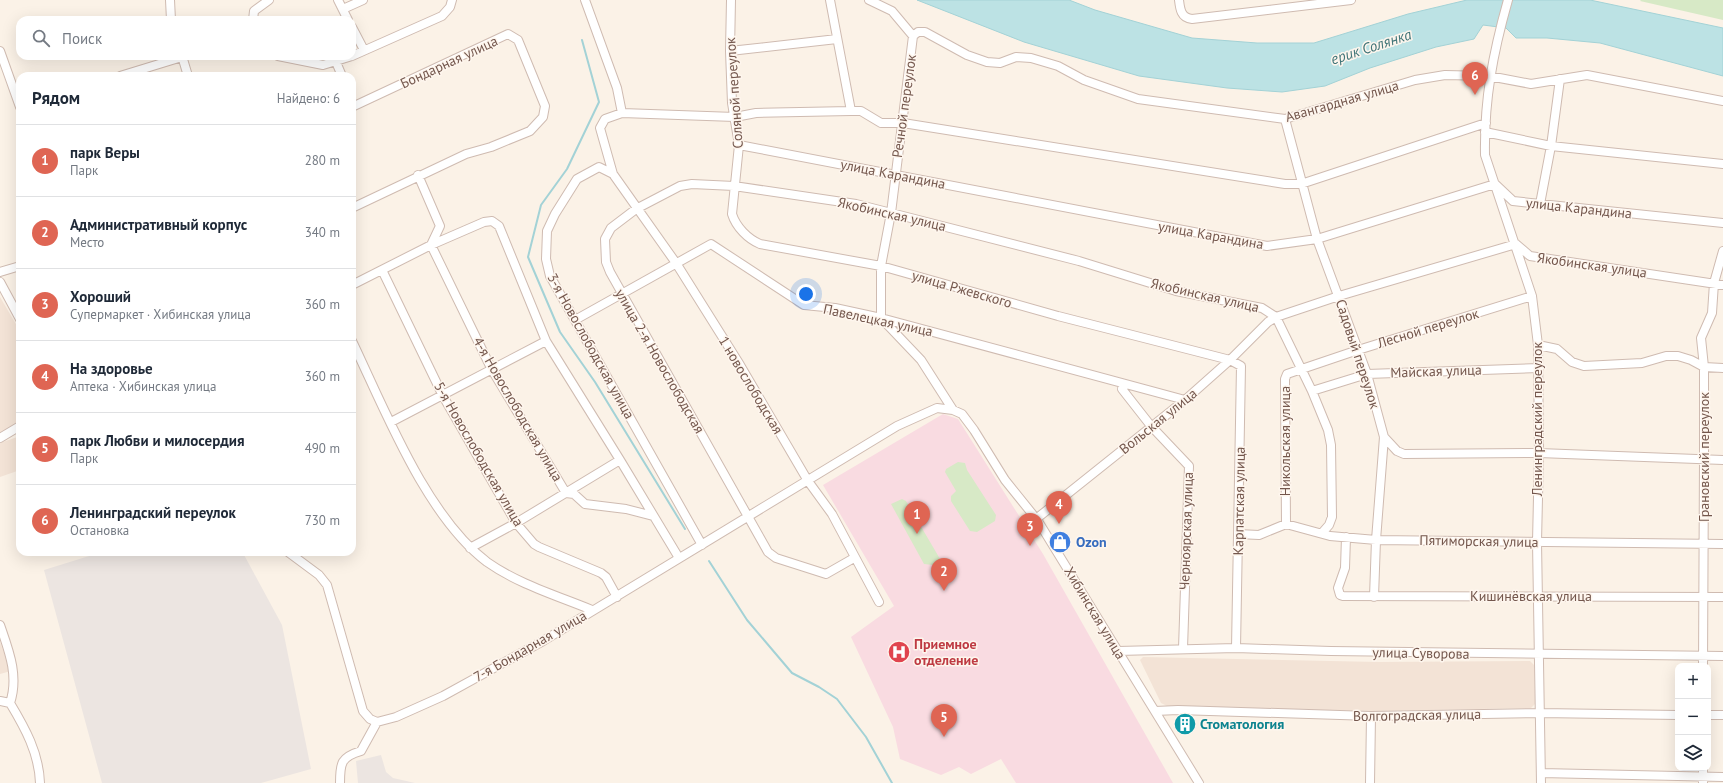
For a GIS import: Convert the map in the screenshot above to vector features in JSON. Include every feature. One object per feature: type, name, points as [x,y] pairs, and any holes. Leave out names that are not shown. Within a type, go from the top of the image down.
[{"type":"street","points":[[170,0],[171,16]]},
{"type":"street","points":[[253,16],[254,11],[269,0]]},
{"type":"street","points":[[338,0],[346,16]]},
{"type":"street","points":[[343,9],[363,0]]},
{"type":"street","points":[[356,54],[442,16],[450,7],[452,0]]},
{"type":"street","points":[[585,0],[618,88],[622,113],[735,117],[756,113],[861,111],[881,123],[903,123],[1285,184],[1301,184],[1485,127],[1551,146],[1723,164]]},
{"type":"street","name":"Соляной переулок","points":[[731,0],[730,51],[732,103],[739,145],[734,186]]},
{"type":"street","points":[[830,0],[851,111]]},
{"type":"street","points":[[869,0],[892,11],[913,36]]},
{"type":"street","points":[[1179,0],[1180,8],[1184,17],[1192,19],[1313,2],[1351,0]]},
{"type":"street","name":"Ленинградский переулок","points":[[1508,0],[1497,39],[1489,76],[1485,127],[1485,156],[1516,244],[1532,296],[1538,346],[1539,453],[1537,542],[1541,783]]},
{"type":"street","name":"Авангардная улица","points":[[913,36],[918,32],[925,32],[967,56],[993,63],[1000,63],[1016,57],[1031,58],[1058,66],[1084,80],[1138,99],[1284,119],[1415,80],[1445,74],[1489,76],[1531,84],[1587,75],[1723,101]]},
{"type":"street","name":"Бондарная улица","points":[[356,103],[508,34],[518,40],[545,106],[543,117],[530,131],[491,147],[466,154],[418,175]]},
{"type":"street","points":[[356,35],[364,50]]},
{"type":"street","name":"Речной переулок","points":[[880,318],[881,266],[891,213],[913,36]]},
{"type":"street","points":[[730,51],[837,39]]},
{"type":"street","points":[[0,51],[16,96]]},
{"type":"street","points":[[133,72],[172,60]]},
{"type":"street","points":[[183,60],[187,72]]},
{"type":"street","points":[[298,60],[324,65],[341,60]]},
{"type":"street","points":[[336,62],[340,72]]},
{"type":"street","points":[[1540,204],[1551,146],[1560,79]]},
{"type":"street","name":"1 новослободская","points":[[622,113],[605,119],[600,128],[613,174],[636,209],[676,263],[740,365],[808,481],[832,514],[854,558],[879,602]]},
{"type":"street","name":"Садовый переулок","points":[[1284,119],[1317,239],[1367,374],[1384,437],[1376,540],[1374,597]]},
{"type":"street","name":"улица Карандина","points":[[739,145],[1266,246],[1317,239],[1494,184],[1513,201],[1723,223]]},
{"type":"street","name":"3-я Новослободская улица","points":[[613,174],[598,167],[577,179],[555,214],[547,231],[546,259],[550,276],[702,545]]},
{"type":"street","points":[[356,206],[418,175],[440,226],[431,244]]},
{"type":"street","name":"Якобинская улица","points":[[636,209],[669,190],[692,184],[734,186],[856,204],[1079,261],[1176,291],[1262,308],[1276,317],[1339,296],[1516,244],[1530,256],[1723,285]]},
{"type":"street","name":"улица Ржевского","points":[[734,186],[732,202],[734,219],[741,229],[755,242],[881,266],[1058,316],[1230,360]]},
{"type":"street","name":"улица 2-я Новослободская","points":[[636,209],[611,228],[606,239],[606,262],[622,294],[768,552],[776,558],[826,574],[854,558]]},
{"type":"street","points":[[356,283],[431,244],[484,222],[492,221],[499,226],[504,235],[546,341],[679,558]]},
{"type":"street","name":"4-я Новослободская улица","points":[[431,244],[492,370],[566,493],[574,494],[585,504],[626,509],[653,516]]},
{"type":"street","name":"Павелецкая улица","points":[[576,320],[711,244],[804,305],[835,308],[880,318],[1048,361],[1185,400]]},
{"type":"street","name":"Грановский переулок","points":[[1703,663],[1704,367],[1701,338],[1712,313],[1714,283],[1723,251]]},
{"type":"street","points":[[0,272],[16,267]]},
{"type":"street","name":"5-я Новослободская улица","points":[[382,270],[443,396],[516,523],[534,544],[590,568],[606,577],[617,597]]},
{"type":"street","points":[[0,282],[16,312]]},
{"type":"street","name":"Лесной переулок","points":[[1301,368],[1532,296]]},
{"type":"street","points":[[1276,317],[1312,391],[1328,430],[1331,445],[1332,517],[1329,525],[1322,533]]},
{"type":"street","name":"Вольская улица","points":[[1036,519],[1185,400],[1230,360],[1268,322],[1276,317]]},
{"type":"street","name":"Хибинская улица","points":[[880,318],[921,360],[953,410],[962,414],[974,430],[1005,480],[1036,519],[1199,783]]},
{"type":"street","points":[[391,422],[546,341]]},
{"type":"street","points":[[1538,346],[1557,349],[1572,362],[1584,366],[1642,363],[1666,356],[1678,356],[1691,360],[1704,367],[1723,368]]},
{"type":"street","points":[[356,349],[409,459],[445,518],[470,548],[508,574],[592,610]]},
{"type":"street","name":"Карпатская улица","points":[[1230,360],[1241,366],[1236,648]]},
{"type":"street","name":"Никольская улица","points":[[1286,524],[1285,377],[1286,374],[1301,368]]},
{"type":"street","name":"Майская улица","points":[[1312,391],[1367,374],[1539,368]]},
{"type":"street","name":"Черноярская улица","points":[[1122,389],[1151,426],[1189,466],[1183,649]]},
{"type":"street","name":"7-я Бондарная улица","points":[[377,722],[396,717],[443,696],[543,641],[902,423],[937,408],[953,410]]},
{"type":"street","points":[[0,438],[16,428]]},
{"type":"street","points":[[1384,437],[1397,451],[1404,454],[1539,453],[1723,460]]},
{"type":"street","points":[[470,548],[516,523],[620,460]]},
{"type":"street","points":[[1238,534],[1259,535],[1286,524]]},
{"type":"street","name":"Пятиморская улица","points":[[1286,524],[1330,536],[1376,540],[1723,544]]},
{"type":"street","name":"Кишинёвская улица","points":[[1346,537],[1345,568],[1338,588],[1340,595],[1374,597],[1723,597]]},
{"type":"street","points":[[293,556],[319,575],[326,585],[363,711],[370,719],[377,722],[362,751],[350,755],[344,760],[340,770],[340,783]]},
{"type":"street","points":[[0,625],[14,674],[14,689],[10,703]]},
{"type":"street","name":"улица Суворова","points":[[1118,651],[1236,648],[1723,656]]},
{"type":"street","points":[[0,701],[10,703],[26,728],[36,755],[40,783]]},
{"type":"street","name":"Волгоградская улица","points":[[1155,711],[1178,710],[1371,716],[1540,713],[1675,715]]},
{"type":"street","points":[[1711,715],[1723,715]]},
{"type":"street","points":[[1370,783],[1371,716]]},
{"type":"street","points":[[1541,773],[1723,776]]},
{"type":"shaded area","points":[[0,297],[16,324],[16,423],[0,433]]},
{"type":"shaded area","points":[[943,414],[958,419],[1043,554],[1173,783],[1016,783],[1001,759],[971,774],[959,767],[941,775],[900,759],[893,727],[851,637],[894,606],[823,485]]},
{"type":"shaded area","points":[[16,437],[16,471],[0,477],[0,443]]},
{"type":"shaded area","points":[[89,556],[245,556],[282,625],[311,769],[261,783],[102,783],[44,570]]},
{"type":"shaded area","points":[[0,642],[11,671],[0,674]]},
{"type":"shaded area","points":[[1143,657],[1379,662],[1530,661],[1534,665],[1535,704],[1531,708],[1379,711],[1169,707],[1161,703],[1140,660]]},
{"type":"shaded area","points":[[381,755],[386,772],[393,778],[415,783],[358,783],[356,761]]},
{"type":"green space","points":[[1723,0],[1723,20],[1640,1]]},
{"type":"green space","points":[[958,462],[965,463],[967,470],[996,515],[995,521],[977,532],[970,531],[951,501],[951,496],[956,491],[945,472],[946,469]]},
{"type":"green space","points":[[902,499],[906,501],[943,564],[942,566],[924,564],[891,504]]},
{"type":"water","name":"ерик Солянка","points":[[917,0],[1069,0],[1095,10],[1192,38],[1257,43],[1314,43],[1408,14],[1467,0],[1590,0],[1723,28],[1723,76],[1600,43],[1547,38],[1516,38],[1506,28],[1483,25],[1474,39],[1436,47],[1370,68],[1325,86],[1282,92],[1227,88],[1139,76],[1024,42]]},
{"type":"waterway","points":[[582,40],[599,102],[567,169],[541,205],[528,257],[560,332],[595,382],[685,529]]},
{"type":"waterway","points":[[709,561],[747,620],[792,673],[819,687],[837,699],[866,737],[892,783]]},
{"type":"place","name":"Ленинградский переулок","points":[[1475,95]]},
{"type":"place","name":"На здоровье","points":[[1059,524]]},
{"type":"place","name":"парк Веры","points":[[917,534]]},
{"type":"place","name":"Ozon","points":[[1060,542]]},
{"type":"place","name":"Хороший","points":[[1030,546]]},
{"type":"place","name":"Административный корпус","points":[[944,591]]},
{"type":"place","name":"Приемное отделение","points":[[899,652]]},
{"type":"place","name":"Стоматология","points":[[1185,724]]},
{"type":"place","name":"парк Любви и милосердия","points":[[944,737]]}]
